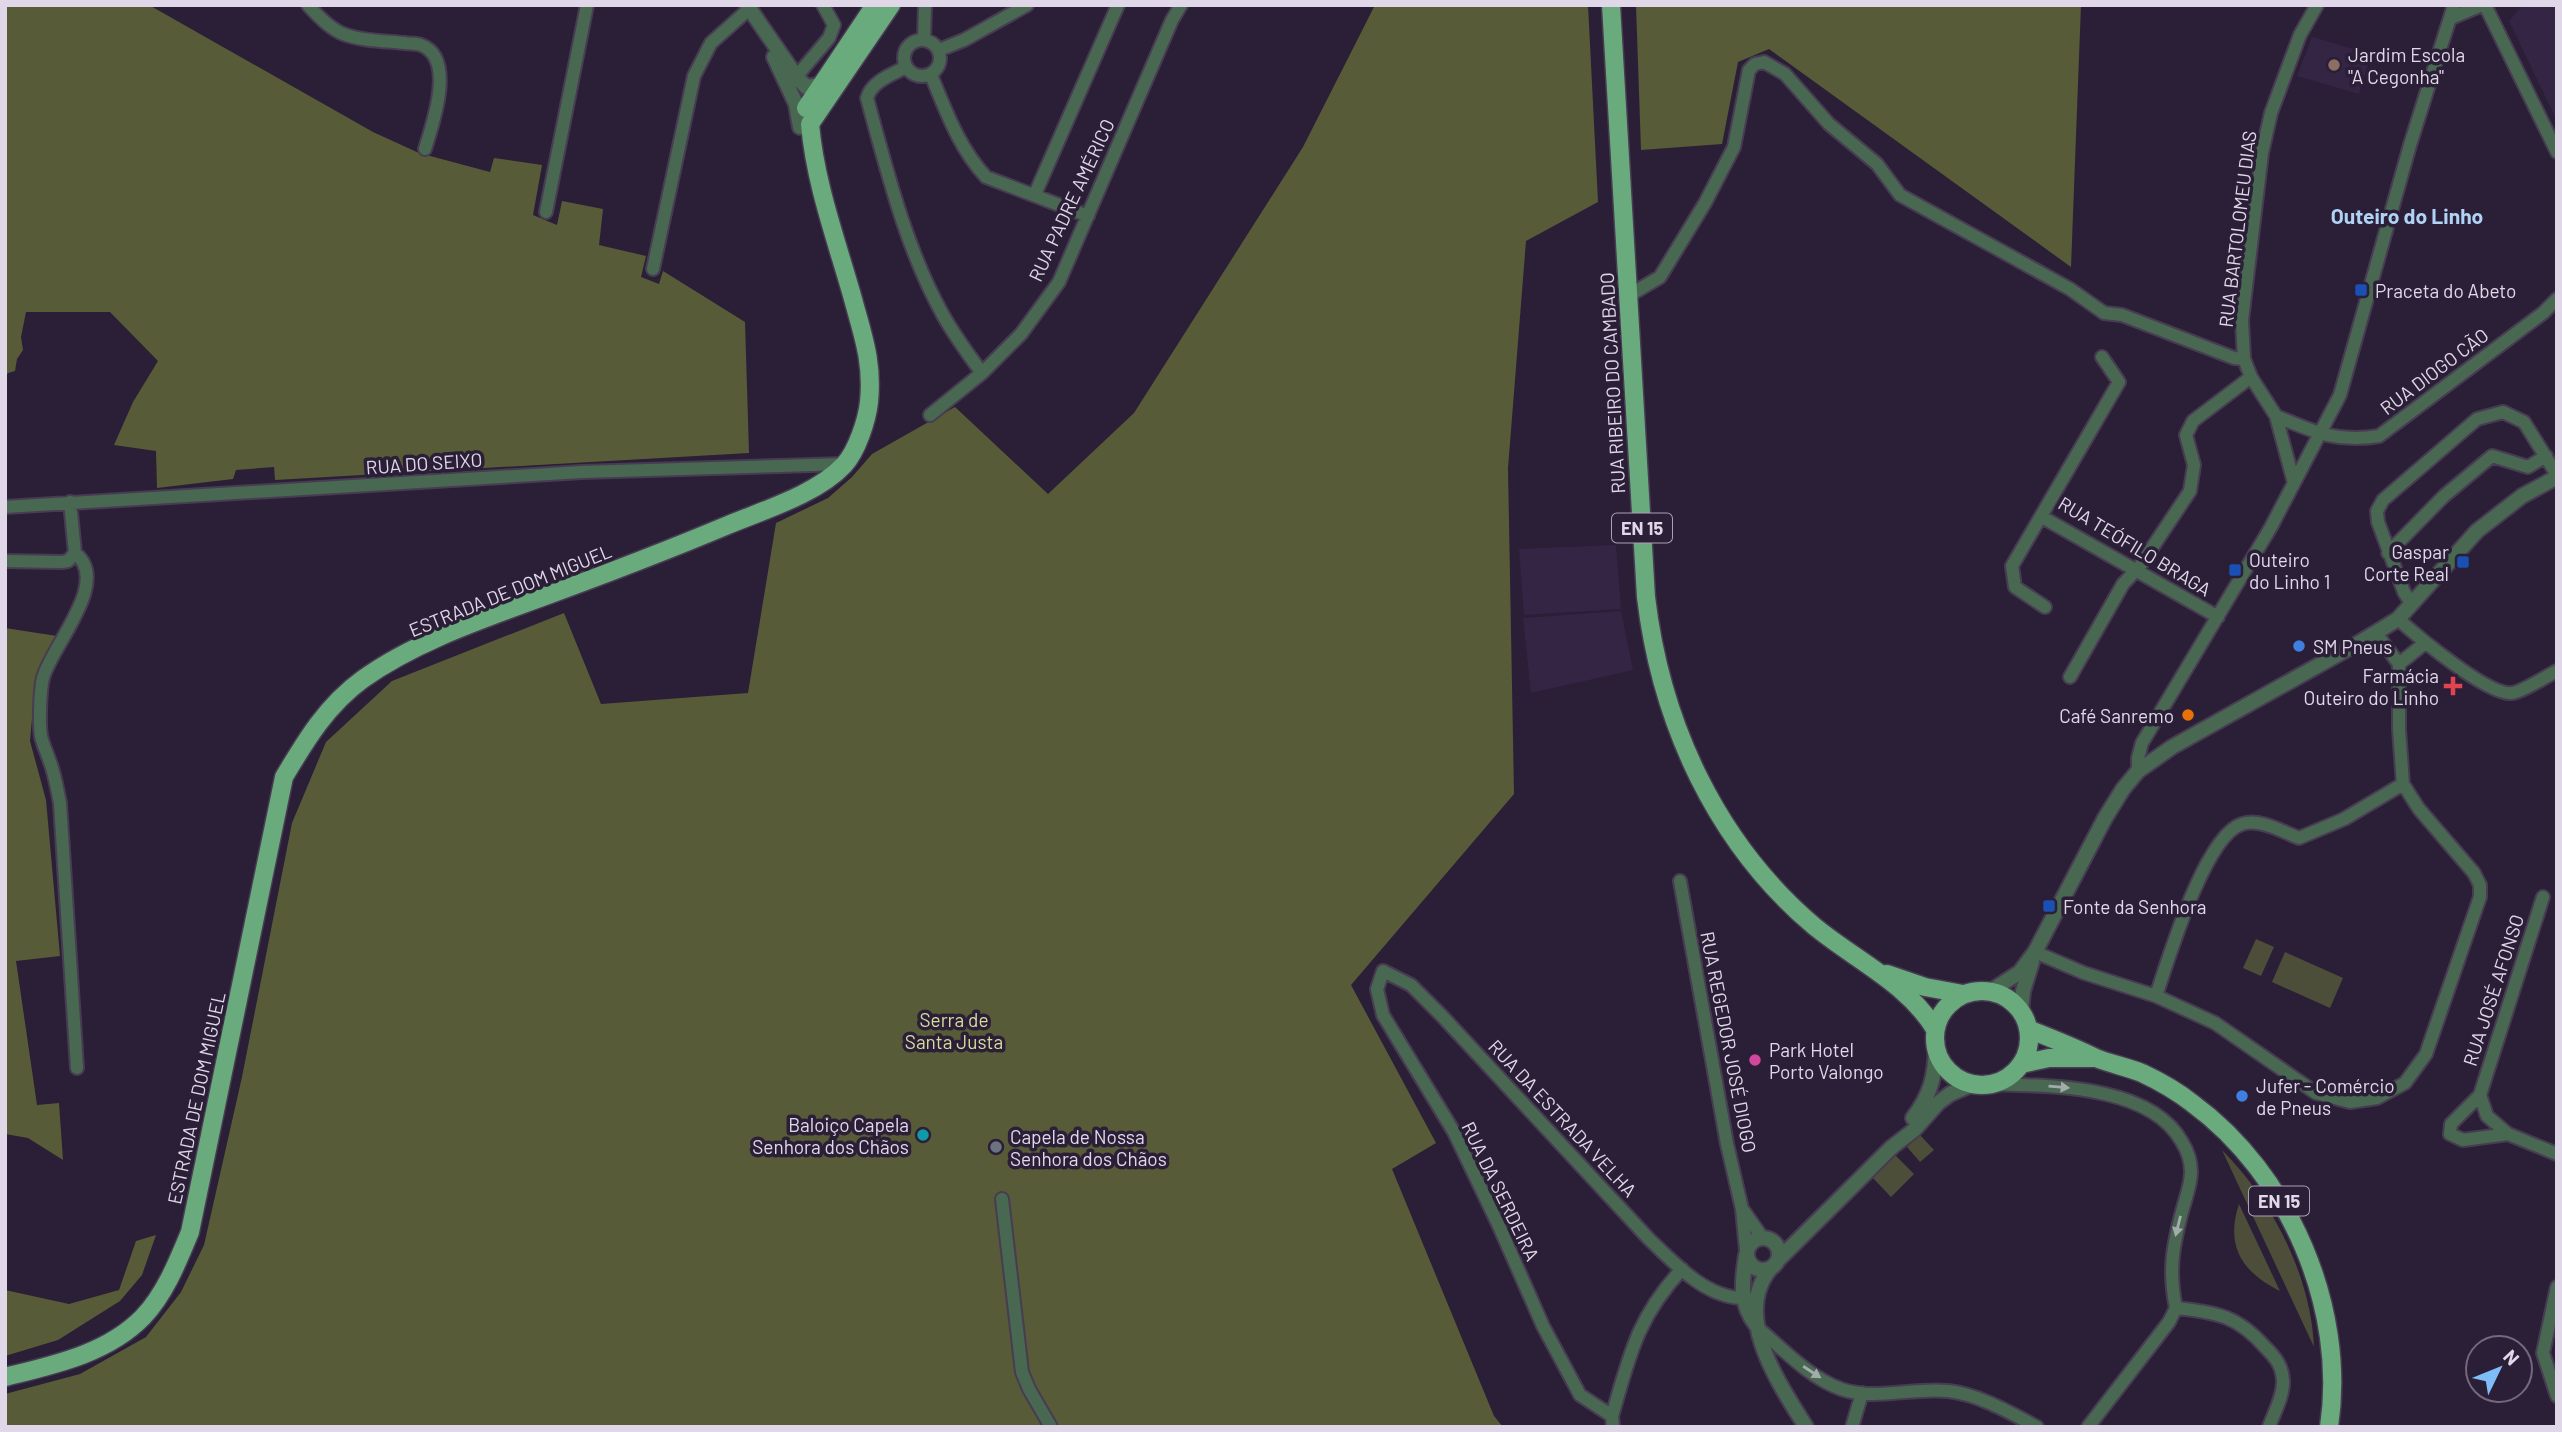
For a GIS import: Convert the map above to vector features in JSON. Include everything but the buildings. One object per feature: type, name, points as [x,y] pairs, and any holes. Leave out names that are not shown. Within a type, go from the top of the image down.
[{"type":"main road","points":[[800,127],[804,111],[875,5]]},
{"type":"main road","name":"ESTRADA DE DOM MIGUEL","points":[[5,1377],[73,1359],[117,1336],[143,1317],[174,1272],[190,1232],[284,777],[309,735],[334,704],[363,680],[404,654],[486,618],[652,557],[771,508],[818,485],[845,464],[865,424],[870,362],[825,201],[810,124],[891,5]]},
{"type":"main road","name":"RUA RIBEIRO DO CAMBADO","points":[[1611,5],[1646,597],[1657,666],[1679,737],[1706,793],[1730,832],[1789,903],[1815,927],[1877,970]]},
{"type":"main road","name":"ESTRADA DE DOM MIGUEL","points":[[800,127],[805,155],[825,201]]},
{"type":"main road","name":"EN 15","points":[[1877,970],[1923,986],[1963,994]]},
{"type":"main road","name":"EN 15","points":[[1877,970],[1916,1003],[1936,1029]]},
{"type":"main road","points":[[1990,991],[2008,999],[2021,1012],[2028,1029],[2028,1047],[2021,1063],[2008,1077],[1982,1084],[1964,1081],[1949,1071],[1938,1056],[1938,1020],[1948,1004],[1963,994],[1990,991]]},
{"type":"main road","name":"EN 15","points":[[2028,1029],[2141,1073],[2193,1103],[2233,1140],[2265,1179],[2292,1220],[2313,1267],[2329,1327],[2333,1401],[2329,1427]]},
{"type":"main road","name":"EN 15","points":[[2021,1063],[2049,1058],[2098,1058]]},
{"type":"street","points":[[308,5],[340,33],[377,41],[421,45],[434,55],[440,80],[435,114],[425,149]]},
{"type":"street","points":[[546,212],[587,5]]},
{"type":"street","points":[[821,85],[806,87],[792,81],[829,38],[834,26],[823,5]]},
{"type":"street","points":[[924,40],[925,5]]},
{"type":"street","points":[[939,50],[964,40],[1027,5]]},
{"type":"street","points":[[1035,194],[1118,5]]},
{"type":"street","name":"RUA PADRE AMÉRICO","points":[[930,415],[982,373],[1021,334],[1059,282],[1172,20],[1181,5]]},
{"type":"street","name":"RUA BARTOLOMEU DIAS","points":[[2294,483],[2276,416],[2251,377],[2244,359],[2242,320],[2262,153],[2271,113],[2300,36],[2317,5]]},
{"type":"street","points":[[2138,772],[2142,743],[2271,527],[2340,395],[2410,145],[2453,12],[2484,5],[2557,152]]},
{"type":"street","points":[[653,269],[694,76],[711,43],[748,7]]},
{"type":"street","name":"ESTRADA DE DOM MIGUEL","points":[[748,7],[769,39],[774,59],[792,81],[800,127]]},
{"type":"street","points":[[930,41],[939,50],[941,61],[931,75],[914,75],[906,67],[904,56],[913,42],[930,41]]},
{"type":"street","points":[[1628,296],[1661,277],[1705,203],[1734,147],[1749,70],[1755,64],[1764,62],[1785,74],[1829,124],[1877,164],[1900,195],[2070,289],[2104,313],[2122,315],[2234,358],[2244,359]]},
{"type":"street","points":[[906,67],[878,82],[870,89],[867,98],[896,199],[922,270],[942,313],[982,373]]},
{"type":"street","points":[[931,75],[957,137],[986,177],[1088,216]]},
{"type":"street","name":"RUA DIOGO CÃO","points":[[2276,416],[2320,435],[2356,440],[2379,436],[2543,313],[2557,299]]},
{"type":"street","name":"RUA TEÓFILO BRAGA","points":[[2102,357],[2119,382],[2042,517],[2218,617]]},
{"type":"street","points":[[2070,677],[2123,584],[2140,566],[2190,491],[2194,465],[2186,435],[2193,421],[2251,377]]},
{"type":"street","points":[[1990,991],[2020,972],[2035,952],[2105,818],[2123,789],[2138,772],[2172,747],[2376,634],[2398,619],[2492,518],[2522,496],[2557,476],[2524,422],[2503,412],[2477,419],[2383,500],[2377,511],[2378,523],[2404,592],[2411,603]]},
{"type":"street","points":[[2388,553],[2444,496],[2492,456],[2528,467],[2546,456]]},
{"type":"street","name":"RUA DO SEIXO","points":[[5,507],[582,472],[845,464]]},
{"type":"street","points":[[70,502],[75,553],[85,562],[87,568],[84,592],[74,622],[54,649],[43,679],[41,736],[61,803],[77,1068]]},
{"type":"street","points":[[2042,517],[2012,566],[2015,587],[2045,607]]},
{"type":"street","points":[[5,561],[62,562],[68,561],[75,553]]},
{"type":"street","points":[[2398,619],[2425,643],[2491,688],[2512,693],[2557,671]]},
{"type":"street","points":[[2035,952],[2084,973],[2156,996],[2215,1023],[2316,1093],[2350,1102],[2377,1098],[2405,1083],[2426,1054],[2480,897],[2480,885],[2474,873],[2419,809],[2403,784],[2399,729],[2399,664],[2376,634]]},
{"type":"street","points":[[2399,664],[2425,643]]},
{"type":"street","points":[[2156,996],[2190,897],[2220,843],[2241,824],[2259,823],[2299,838],[2344,819],[2403,784]]},
{"type":"street","name":"RUA REGEDOR JOSÉ DIOGO","points":[[1680,881],[1727,1144],[1742,1209],[1746,1252]]},
{"type":"street","name":"RUA JOSÉ AFONSO","points":[[2508,1135],[2463,1140],[2450,1134],[2451,1124],[2480,1095],[2543,897]]},
{"type":"street","points":[[2021,1012],[2023,991],[2035,952]]},
{"type":"street","name":"RUA DA ESTRADA VELHA","points":[[1382,971],[1410,985],[1442,1016],[1649,1239],[1682,1269],[1715,1291],[1740,1302]]},
{"type":"street","name":"RUA DA SERDEIRA","points":[[1382,971],[1377,989],[1383,1015],[1454,1132],[1543,1326],[1580,1395],[1613,1421],[1636,1335],[1654,1303],[1682,1269]]},
{"type":"street","points":[[1892,1147],[1927,1099],[1936,1071],[1936,1047]]},
{"type":"street","points":[[1746,1252],[1755,1268],[1766,1270],[1774,1264],[1892,1147],[1914,1130],[1938,1103],[1950,1094],[1982,1084],[2054,1086],[2100,1092],[2156,1113],[2175,1130],[2190,1161],[2191,1172],[2172,1251],[2172,1292],[2176,1308],[2169,1322],[2088,1427]]},
{"type":"street","name":"RUA JOSÉ AFONSO","points":[[2480,1095],[2487,1115],[2508,1135],[2557,1154]]},
{"type":"street","points":[[1002,1199],[1022,1372],[1051,1427]]},
{"type":"street","name":"RUA REGEDOR JOSÉ DIOGO","points":[[1742,1209],[1767,1239]]},
{"type":"street","points":[[1816,1221],[1795,1234],[1752,1241],[1746,1252],[1740,1302],[1759,1329],[1807,1370],[1841,1389],[1862,1393],[1948,1391],[1989,1403],[2037,1427]]},
{"type":"street","points":[[1740,1302],[1755,1292],[1774,1264],[1778,1249],[1767,1239]]},
{"type":"street","points":[[1715,1291],[1735,1286],[1743,1274]]},
{"type":"street","points":[[1761,1284],[1756,1310],[1768,1364],[1806,1427]]},
{"type":"street","points":[[2557,1287],[2543,1353],[2557,1396]]},
{"type":"street","points":[[2176,1308],[2210,1312],[2236,1320],[2250,1329],[2280,1363],[2283,1383],[2269,1427]]},
{"type":"street","points":[[1852,1427],[1862,1393]]},
{"type":"shaded area","points":[[2523,5],[2557,5],[2557,121],[2509,21]]},
{"type":"shaded area","name":"Jardim Escola \"A Cegonha\"","points":[[2312,37],[2371,54],[2359,94],[2297,76]]},
{"type":"shaded area","points":[[1616,545],[1621,609],[1524,615],[1519,549]]},
{"type":"shaded area","points":[[1621,611],[1633,670],[1531,693],[1523,618]]},
{"type":"green space","points":[[5,5],[149,5],[373,132],[419,153],[490,172],[494,158],[542,165],[533,215],[557,225],[562,201],[603,209],[599,245],[646,256],[641,277],[659,284],[663,271],[745,322],[749,453],[275,480],[274,467],[236,470],[233,479],[157,488],[156,451],[114,445],[133,402],[158,361],[110,312],[26,312],[21,337],[23,350],[17,359],[15,371],[5,377]]},
{"type":"green space","name":"Serra de Santa Justa","points":[[1375,5],[1588,5],[1598,202],[1526,241],[1508,468],[1514,794],[1351,985],[1436,1143],[1392,1169],[1494,1416],[1503,1427],[5,1427],[5,1394],[80,1374],[146,1337],[181,1292],[204,1245],[242,1077],[292,823],[326,742],[392,681],[564,613],[601,704],[748,693],[776,523],[828,498],[852,477],[872,454],[955,407],[1048,494],[1134,413],[1303,147]]},
{"type":"green space","points":[[1636,5],[2081,5],[2071,267],[1769,49],[1738,62],[1722,144],[1641,150]]},
{"type":"green space","points":[[5,628],[57,636],[36,675],[30,741],[46,800],[60,956],[16,961],[37,1105],[59,1103],[63,1160],[28,1138],[5,1134]]},
{"type":"green space","points":[[2256,939],[2274,947],[2261,976],[2243,968]]},
{"type":"green space","points":[[2285,952],[2343,978],[2330,1008],[2272,982]]},
{"type":"green space","points":[[1920,1135],[1934,1150],[1920,1162],[1907,1147]]},
{"type":"green space","points":[[2222,1150],[2257,1192],[2286,1241],[2305,1293],[2314,1347]]},
{"type":"green space","points":[[1895,1155],[1914,1174],[1891,1197],[1872,1177]]},
{"type":"green space","points":[[2239,1204],[2280,1291],[2256,1275],[2240,1256],[2234,1233]]},
{"type":"green space","points":[[156,1235],[142,1275],[120,1301],[58,1340],[5,1356],[5,1290],[69,1304],[119,1290],[136,1241]]},
{"type":"place","name":"Jardim Escola \"A Cegonha\"","points":[[2334,65]]},
{"type":"place","name":"Praceta do Abeto","points":[[2361,290]]},
{"type":"place","name":"Gaspar Corte Real","points":[[2463,562]]},
{"type":"place","name":"Outeiro do Linho 1","points":[[2235,570]]},
{"type":"place","name":"SM Pneus","points":[[2299,646]]},
{"type":"place","name":"Farmácia Outeiro do Linho","points":[[2453,686]]},
{"type":"place","name":"Café Sanremo","points":[[2188,715]]},
{"type":"place","name":"Fonte da Senhora","points":[[2049,906]]},
{"type":"place","name":"Park Hotel Porto Valongo","points":[[1755,1060]]},
{"type":"place","name":"Jufer - Comércio de Pneus","points":[[2242,1096]]},
{"type":"place","name":"Baloiço Capela Senhora dos Chãos","points":[[923,1135]]},
{"type":"place","name":"Capela de Nossa Senhora dos Chãos","points":[[996,1147]]},
{"type":"district","name":"Outeiro do Linho","points":[[2407,215]]}]
